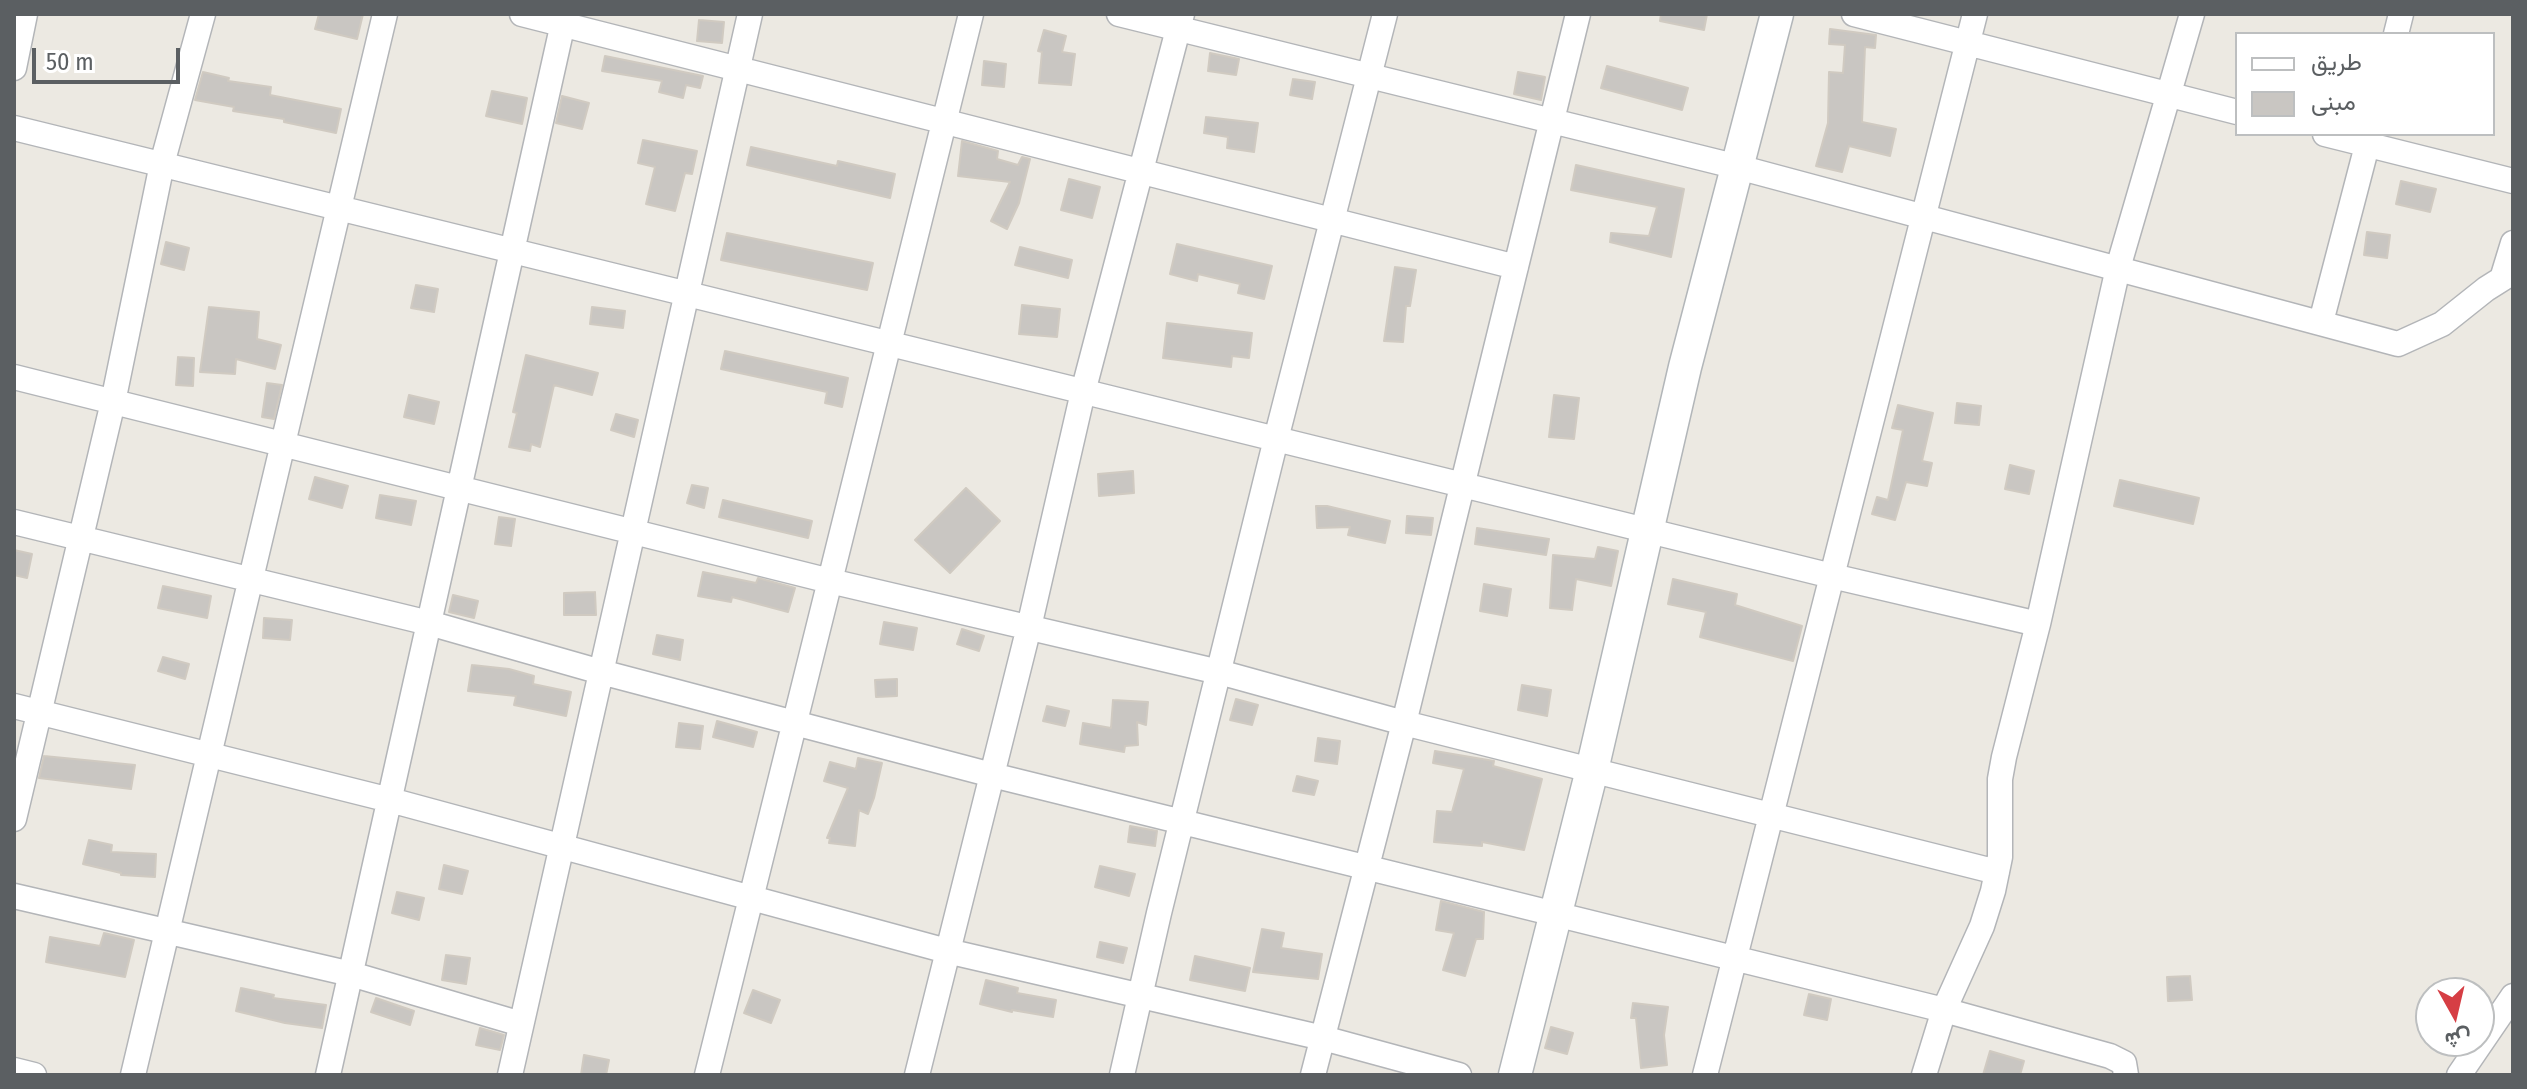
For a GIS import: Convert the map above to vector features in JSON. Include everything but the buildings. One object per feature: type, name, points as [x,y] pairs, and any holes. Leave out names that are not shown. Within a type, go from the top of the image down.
[{"type":"main road","points":[[1515,1075],[1592,770],[1685,367],[1777,14]]},
{"type":"street","points":[[14,68],[25,14]]},
{"type":"street","points":[[14,819],[113,402],[162,164],[203,14]]},
{"type":"street","points":[[133,1075],[385,14]]},
{"type":"street","points":[[522,14],[564,19],[738,69],[1516,267]]},
{"type":"street","points":[[510,1075],[750,14]]},
{"type":"street","points":[[708,1075],[971,14]]},
{"type":"street","points":[[1119,14],[1180,21],[1369,76],[1738,167],[2398,344],[2442,324],[2507,275],[2513,243]]},
{"type":"street","points":[[1122,1075],[1276,439],[1385,14]]},
{"type":"street","points":[[1313,1075],[1404,723],[1578,14]]},
{"type":"street","points":[[1854,14],[2235,111]]},
{"type":"street","points":[[1705,1075],[1975,14]]},
{"type":"street","points":[[1924,1075],[1944,1010],[1982,926],[1997,872],[2000,857],[2000,779],[2118,268],[2192,14]]},
{"type":"street","points":[[328,1075],[564,19]]},
{"type":"street","points":[[917,1075],[1029,627],[1083,392],[1180,21]]},
{"type":"street","points":[[14,128],[1832,576],[2038,624]]},
{"type":"street","points":[[2343,136],[2369,139],[2513,181]]},
{"type":"street","points":[[2321,322],[2369,139]]},
{"type":"street","points":[[14,377],[830,581],[1219,672],[1404,723],[1997,872]]},
{"type":"street","points":[[14,522],[429,623],[601,672],[1181,823],[1944,1010],[2110,1056],[2124,1063],[2126,1075]]},
{"type":"street","points":[[14,706],[390,800],[947,951],[1323,1038],[1459,1075]]},
{"type":"street","points":[[14,896],[351,974],[521,1024]]},
{"type":"street","points":[[2459,1075],[2513,996]]},
{"type":"street","points":[[14,1070],[34,1075]]}]
